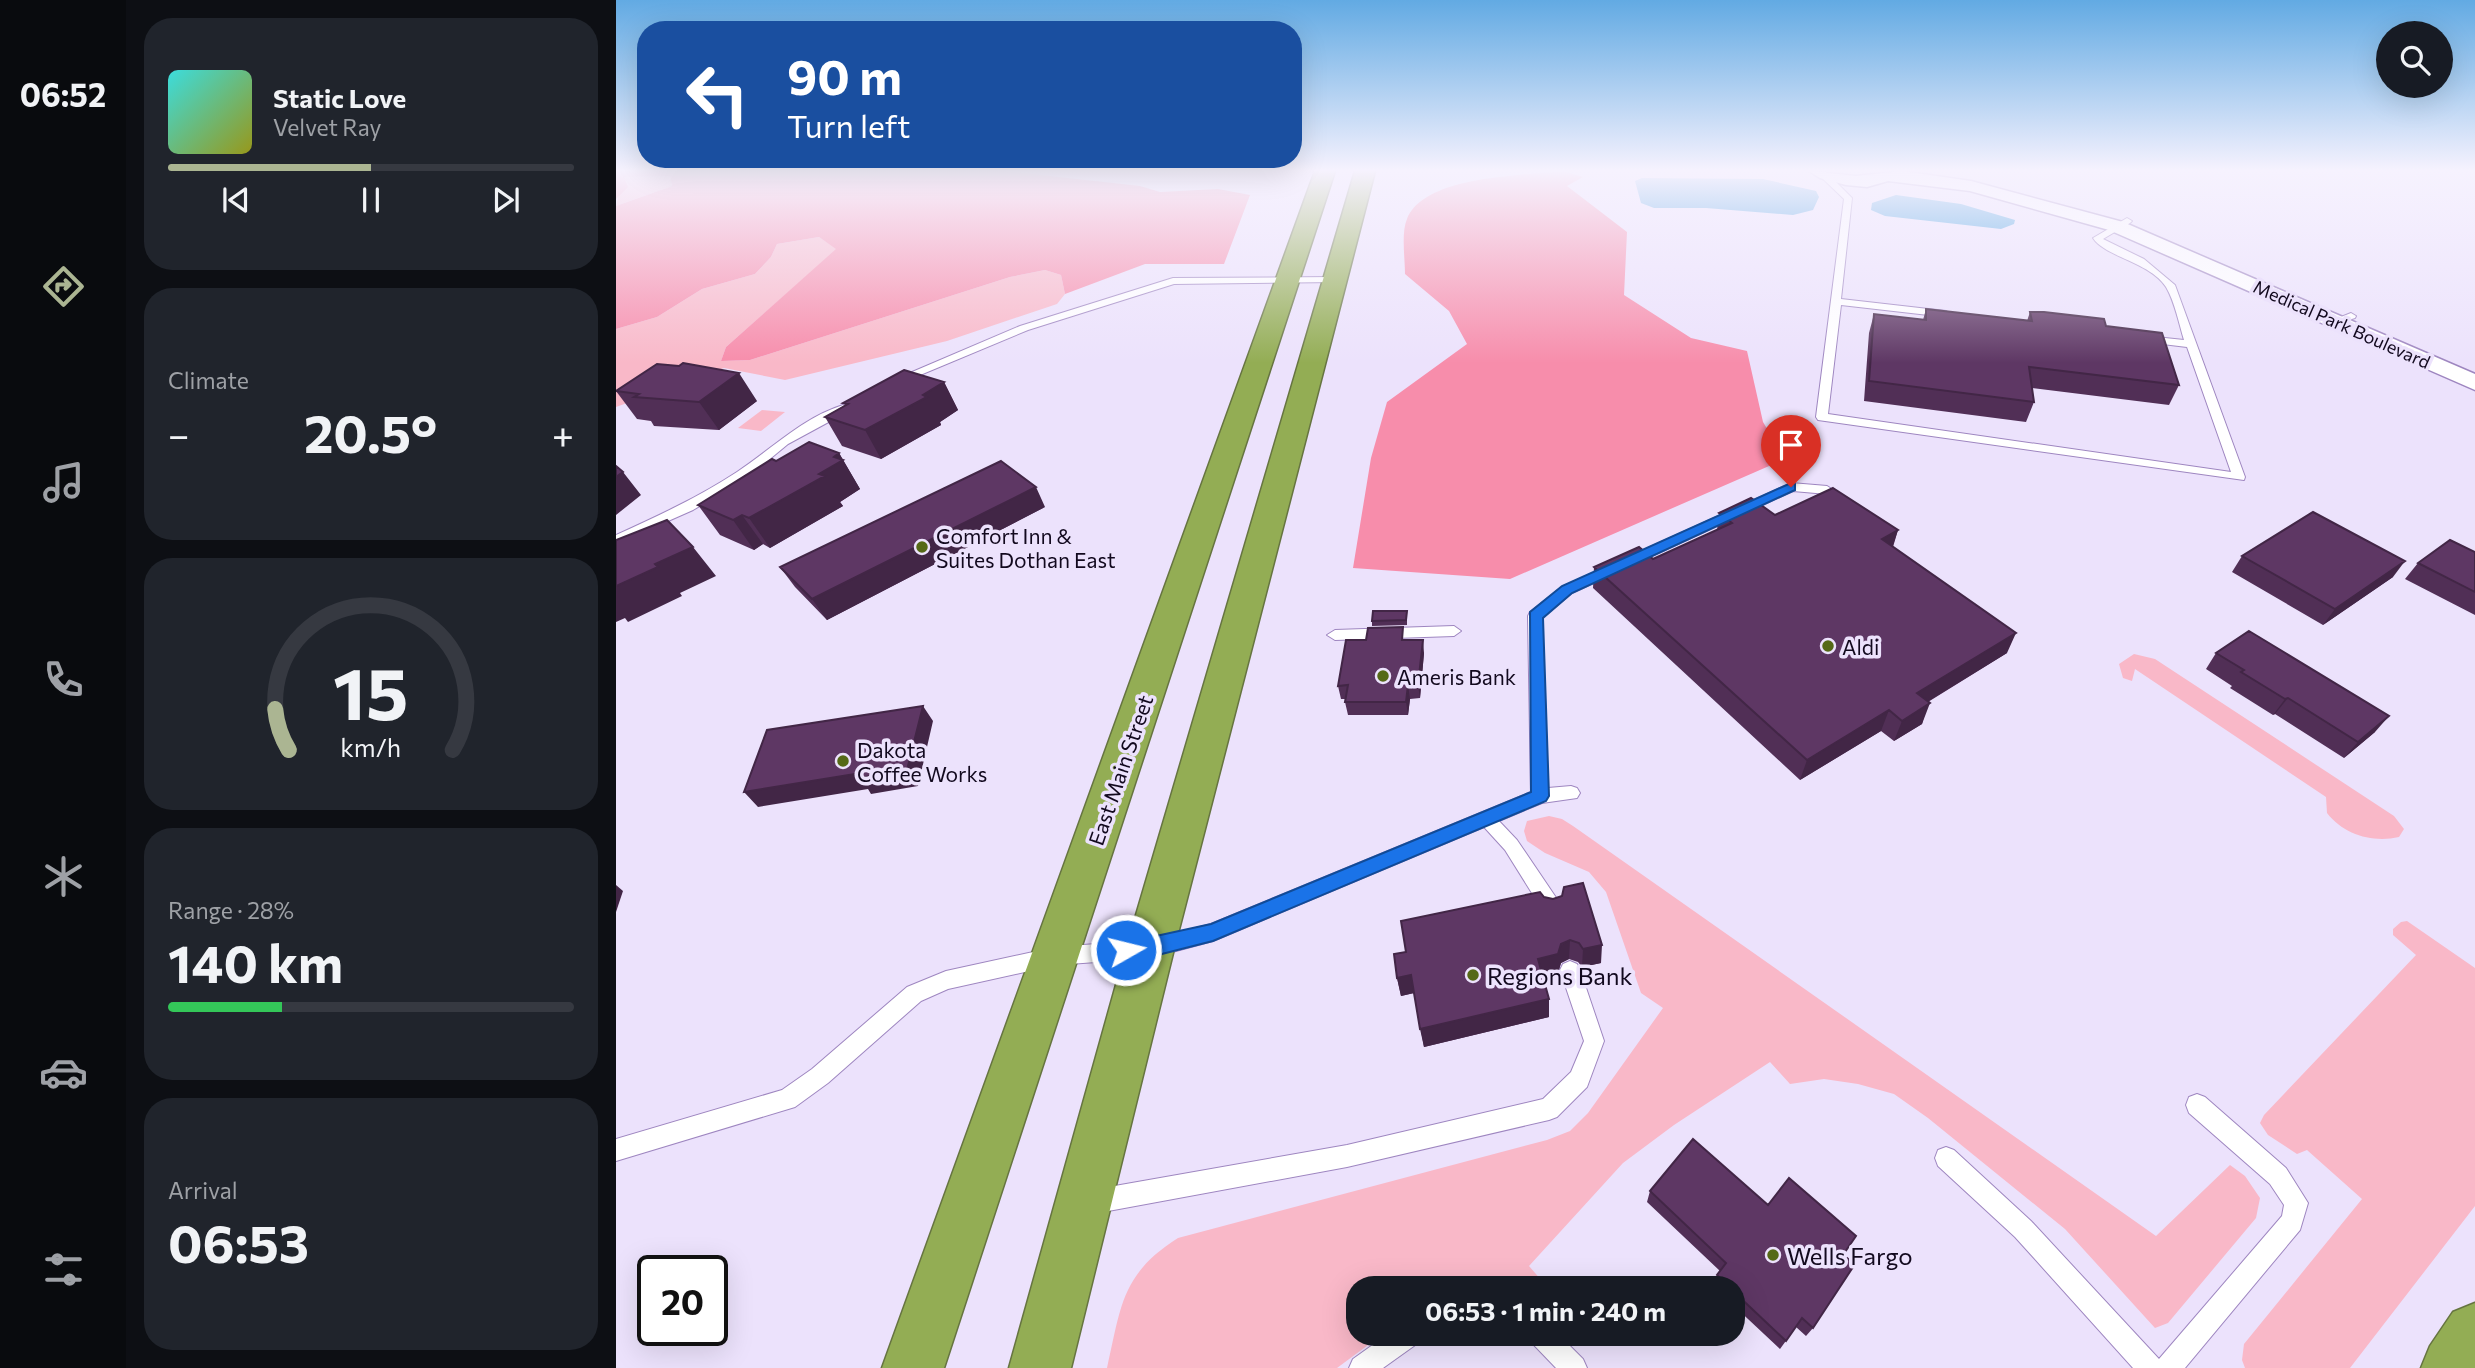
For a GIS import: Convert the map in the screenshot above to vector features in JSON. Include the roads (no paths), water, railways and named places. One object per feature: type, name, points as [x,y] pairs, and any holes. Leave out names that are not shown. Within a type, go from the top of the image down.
[{"type":"highway","name":"East Main Street","points":[[914,1368],[1303,235]]},
{"type":"highway","points":[[1040,1368],[1150,948],[1347,235]]},
{"type":"highway","points":[[2452,1368],[2475,1334]]},
{"type":"street","name":"Medical Park Boulevard","points":[[2149,235],[2344,318],[2475,370]]},
{"type":"street","name":"Medical Park Boulevard","points":[[2344,318],[2475,383]]},
{"type":"lane","points":[[1844,235],[1822,418],[2239,477],[2170,285],[2141,261],[2101,243],[2098,238],[2100,235]]},
{"type":"lane","points":[[882,388],[1024,328],[1173,281],[1335,280]]},
{"type":"lane","points":[[1836,301],[1957,315]]},
{"type":"lane","points":[[2137,338],[2192,344]]},
{"type":"lane","points":[[616,541],[688,507],[743,474],[784,441],[859,400]]},
{"type":"lane","points":[[1540,796],[1535,616],[1567,590],[1791,487],[1827,490]]},
{"type":"lane","points":[[1335,635],[1454,631]]},
{"type":"lane","points":[[616,1150],[787,1099],[820,1076],[914,994],[946,980],[1056,956],[1150,948],[1213,932],[1540,796],[1571,793]]},
{"type":"lane","points":[[1486,818],[1511,845],[1552,908]]},
{"type":"lane","points":[[1082,1204],[1346,1156],[1549,1109],[1579,1079],[1594,1041],[1570,970]]},
{"type":"lane","points":[[2168,1368],[2292,1222],[2296,1203],[2278,1176],[2197,1105]]},
{"type":"lane","points":[[1946,1158],[2023,1229],[2150,1368]]},
{"type":"lane","points":[[1362,1368],[1392,1346]]},
{"type":"lane","points":[[1553,1346],[1574,1368]]},
{"type":"place","name":"Comfort Inn & Suites Dothan East","points":[[922,547]]},
{"type":"place","name":"Aldi","points":[[1828,646]]},
{"type":"place","name":"Ameris Bank","points":[[1383,676]]},
{"type":"place","name":"Dakota Coffee Works","points":[[843,761]]},
{"type":"place","name":"Regions Bank","points":[[1473,975]]},
{"type":"place","name":"Wells Fargo","points":[[1773,1255]]}]
